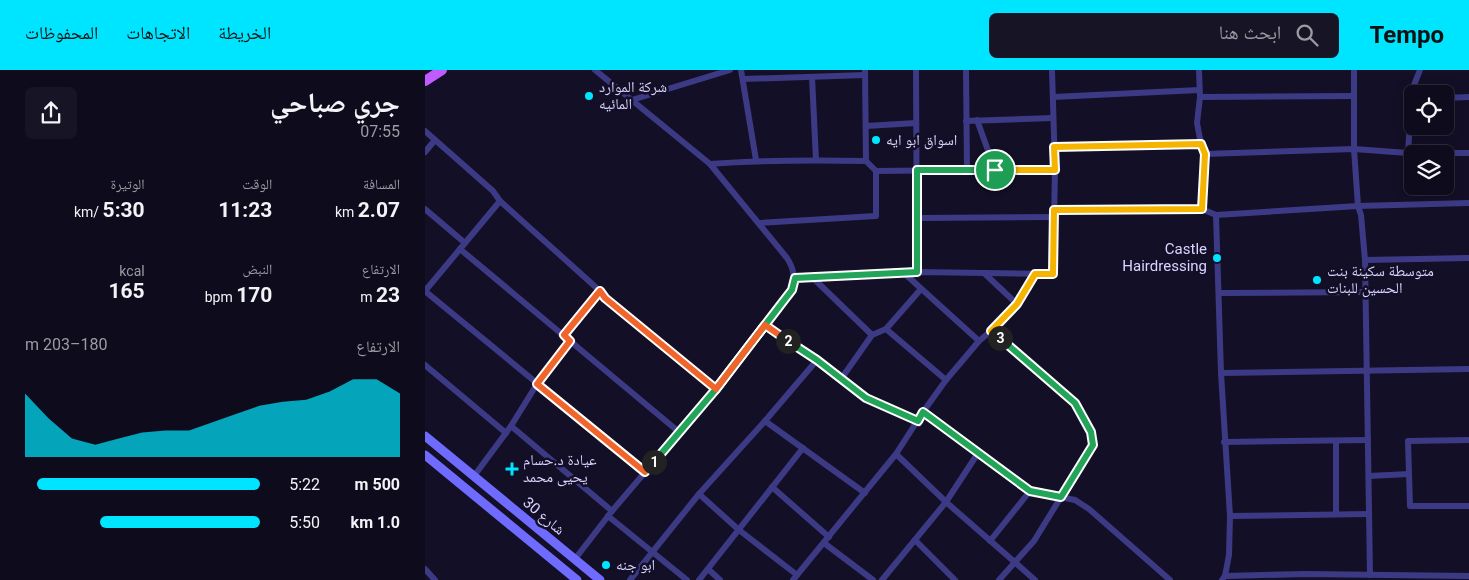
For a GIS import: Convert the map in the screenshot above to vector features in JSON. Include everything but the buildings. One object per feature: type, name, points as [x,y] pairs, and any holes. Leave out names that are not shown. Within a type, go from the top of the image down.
[{"type":"main road","points":[[425,81],[442,70]]},
{"type":"street","points":[[575,559],[610,513],[716,389],[792,290],[795,278],[793,267],[710,164],[595,70]]},
{"type":"street","points":[[632,100],[730,70]]},
{"type":"street","points":[[741,70],[756,160]]},
{"type":"street","points":[[915,70],[917,272]]},
{"type":"street","points":[[966,70],[967,170]]},
{"type":"street","points":[[795,278],[917,272],[1053,274],[1055,170],[1052,70]]},
{"type":"street","points":[[1199,70],[1197,123],[1205,154],[1202,209]]},
{"type":"street","points":[[1354,70],[1354,149],[1358,206],[1361,215],[1365,260],[1370,575]]},
{"type":"street","points":[[1414,85],[1420,70]]},
{"type":"street","points":[[743,79],[865,73],[866,161]]},
{"type":"street","points":[[812,77],[816,160]]},
{"type":"street","points":[[1053,97],[1199,94],[1354,96]]},
{"type":"street","points":[[1454,98],[1469,97]]},
{"type":"street","points":[[966,121],[1053,118]]},
{"type":"street","points":[[977,120],[995,170]]},
{"type":"street","points":[[866,126],[916,123]]},
{"type":"street","points":[[425,131],[493,191],[500,201],[600,291],[605,298],[716,389]]},
{"type":"street","points":[[425,152],[435,140]]},
{"type":"street","points":[[1054,147],[1201,144]]},
{"type":"street","points":[[1205,154],[1354,149],[1404,153]]},
{"type":"street","points":[[1454,153],[1469,153]]},
{"type":"street","points":[[710,164],[756,160],[866,161],[876,171],[876,216],[759,223]]},
{"type":"street","points":[[876,171],[1055,170]]},
{"type":"street","points":[[500,201],[425,291],[645,472]]},
{"type":"street","points":[[1054,210],[1202,209],[1216,216],[1358,206],[1469,203]]},
{"type":"street","points":[[425,209],[465,243]]},
{"type":"street","points":[[1216,216],[1224,442],[1230,516],[1229,555],[1224,578],[1370,575],[1422,578],[1469,576]]},
{"type":"street","points":[[917,218],[1054,217]]},
{"type":"street","points":[[460,249],[679,432]]},
{"type":"street","points":[[1365,260],[1469,258]]},
{"type":"street","points":[[904,273],[979,341]]},
{"type":"street","points":[[984,273],[1017,304]]},
{"type":"street","points":[[699,494],[795,578],[896,454],[946,380],[979,341],[1017,304],[1035,274]]},
{"type":"street","points":[[813,278],[872,335]]},
{"type":"street","points":[[841,379],[872,335],[886,329],[921,288]]},
{"type":"street","points":[[564,335],[600,291]]},
{"type":"street","points":[[1219,293],[1366,292]]},
{"type":"street","points":[[765,325],[817,360],[866,398],[918,421]]},
{"type":"street","points":[[886,329],[946,380]]},
{"type":"street","points":[[991,331],[1075,403],[1091,432],[1093,445],[1033,541],[999,580]]},
{"type":"street","points":[[474,476],[511,426],[537,384],[570,341]]},
{"type":"street","points":[[631,580],[699,494],[817,360]]},
{"type":"street","points":[[425,365],[506,433]]},
{"type":"street","points":[[1221,373],[1469,368]]},
{"type":"street","points":[[923,412],[1030,491],[1075,500],[1089,509],[1170,580]]},
{"type":"street","points":[[765,421],[865,493]]},
{"type":"street","points":[[511,426],[653,553],[687,580]]},
{"type":"street","name":"شارع 30","points":[[425,436],[600,580]]},
{"type":"street","points":[[1224,442],[1368,440]]},
{"type":"street","points":[[1469,440],[1407,441],[1410,506],[1469,506]]},
{"type":"street","points":[[1335,514],[1336,441]]},
{"type":"street","points":[[699,580],[803,448]]},
{"type":"street","points":[[882,580],[946,502],[979,453]]},
{"type":"street","points":[[896,454],[989,541],[1035,580]]},
{"type":"street","name":"شارع 30","points":[[425,455],[577,580]]},
{"type":"street","points":[[1369,476],[1409,474]]},
{"type":"street","points":[[772,487],[827,540],[873,580]]},
{"type":"street","points":[[989,541],[1030,491]]},
{"type":"street","points":[[1230,516],[1369,514]]},
{"type":"street","points":[[517,531],[527,520]]},
{"type":"street","points":[[532,543],[535,536],[541,531]]},
{"type":"street","points":[[915,540],[955,580]]},
{"type":"street","points":[[425,568],[435,580]]},
{"type":"street","points":[[708,569],[720,580]]},
{"type":"place","name":"شركة الموارد المائيه","points":[[589,96]]},
{"type":"place","name":"اسواق ابو ايه","points":[[876,140]]},
{"type":"place","name":"Castle Hairdressing","points":[[1217,258]]},
{"type":"place","name":"متوسطة سكينة بنت الحسين للبنات","points":[[1317,280]]},
{"type":"place","name":"عيادة د.حسام يحيى محمد","points":[[512,469]]},
{"type":"place","name":"ابو جنه","points":[[606,565]]},
{"type":"route","points":[[995,170],[917,170],[917,272],[795,278],[792,290],[765,325],[716,389],[645,472],[537,384],[570,341],[564,335],[600,291],[605,298],[716,389],[740,357],[765,325],[817,360],[866,398],[918,421],[923,412],[1030,491],[1061,497],[1093,445],[1091,432],[1075,403],[991,331],[1017,304],[1035,274],[1053,274],[1054,210],[1202,209],[1205,154],[1201,144],[1054,147],[1055,170],[995,170]]}]
